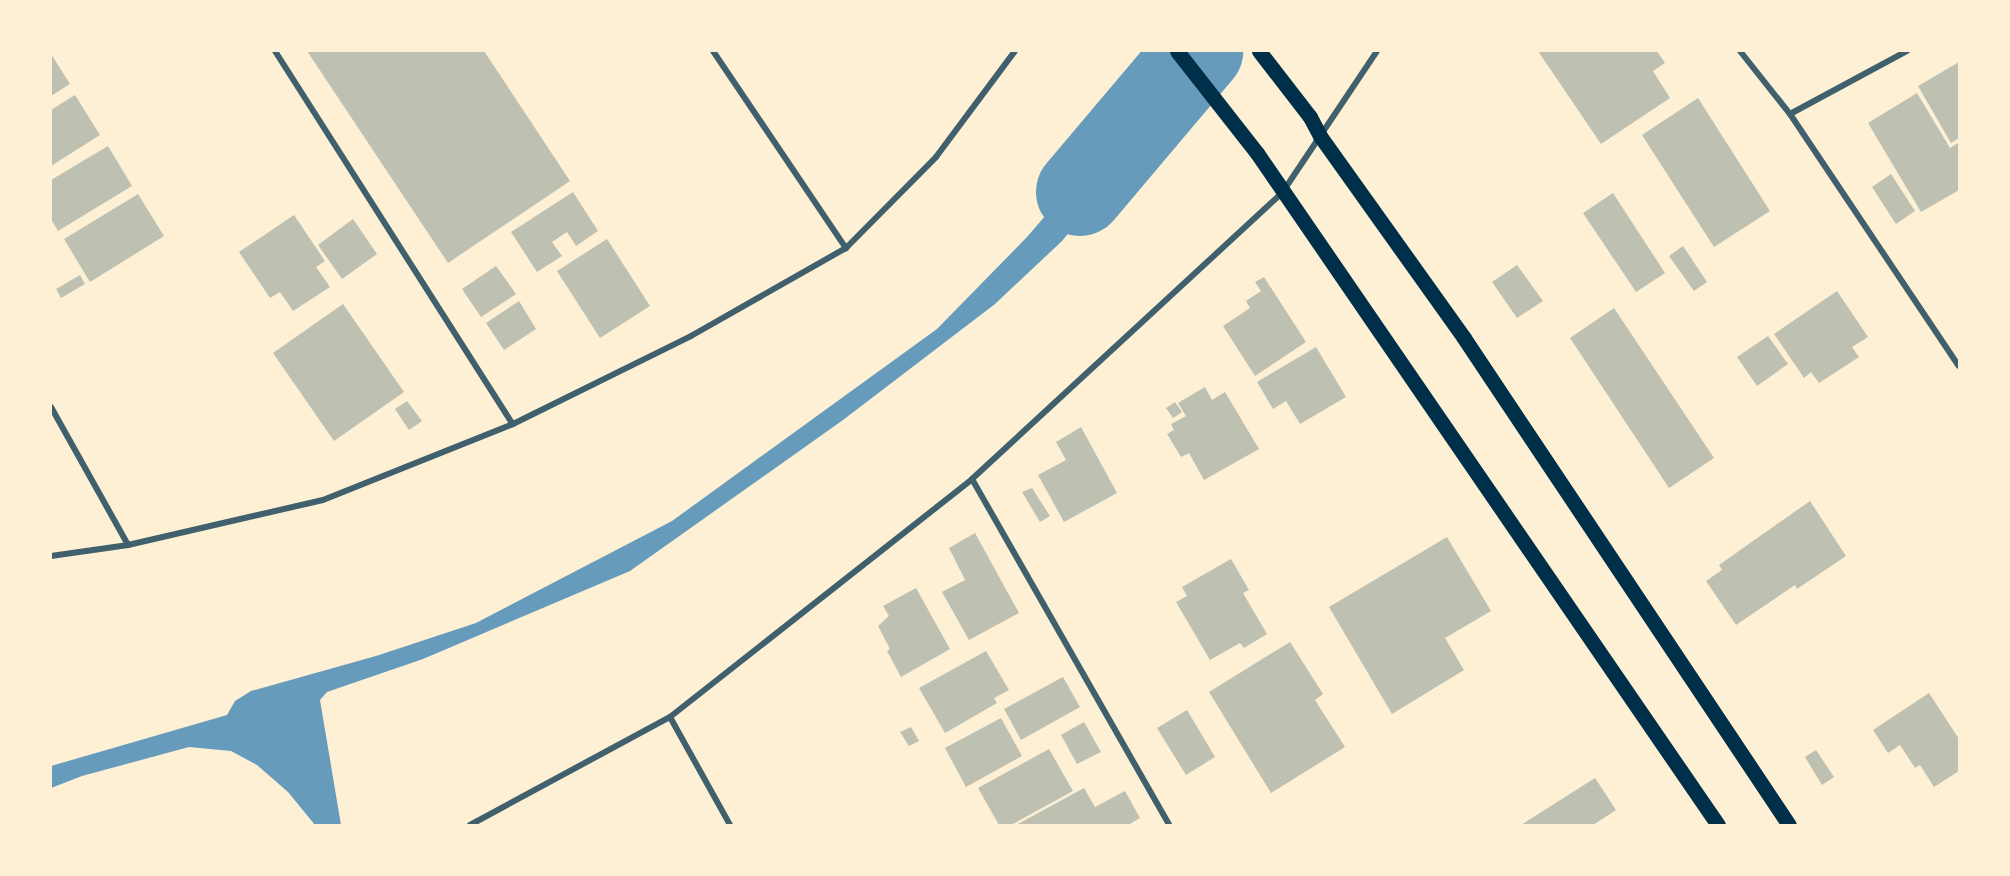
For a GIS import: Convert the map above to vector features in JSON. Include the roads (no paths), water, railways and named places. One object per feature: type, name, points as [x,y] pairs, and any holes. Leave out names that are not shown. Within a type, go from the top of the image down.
[{"type":"main road","points":[[1177,51],[1257,153],[1282,193],[1411,375],[1718,825]]},
{"type":"main road","points":[[1259,51],[1310,117],[1320,136],[1464,338],[1789,825]]},
{"type":"street","points":[[275,51],[513,424]]},
{"type":"street","points":[[713,51],[846,248]]},
{"type":"street","points":[[51,556],[128,545],[323,500],[513,424],[691,336],[846,248],[936,157],[1015,51]]},
{"type":"street","points":[[470,825],[670,717],[972,479],[1282,193],[1377,51]]},
{"type":"street","points":[[1740,51],[1790,114],[1959,366]]},
{"type":"street","points":[[1790,114],[1907,51]]},
{"type":"street","points":[[51,407],[128,545]]},
{"type":"street","points":[[972,479],[1169,825]]},
{"type":"street","points":[[670,717],[730,825]]},
{"type":"water","points":[[1147,82],[1166,112],[1062,241],[995,304],[843,420],[630,571],[423,659],[327,692],[320,700],[341,825],[315,825],[288,792],[257,765],[231,751],[189,747],[82,776],[51,788],[51,766],[227,715],[235,701],[251,691],[376,656],[476,623],[672,521],[937,329],[1027,237],[1138,108]]},
{"type":"waterway","points":[[1080,192],[1199,51]]}]
